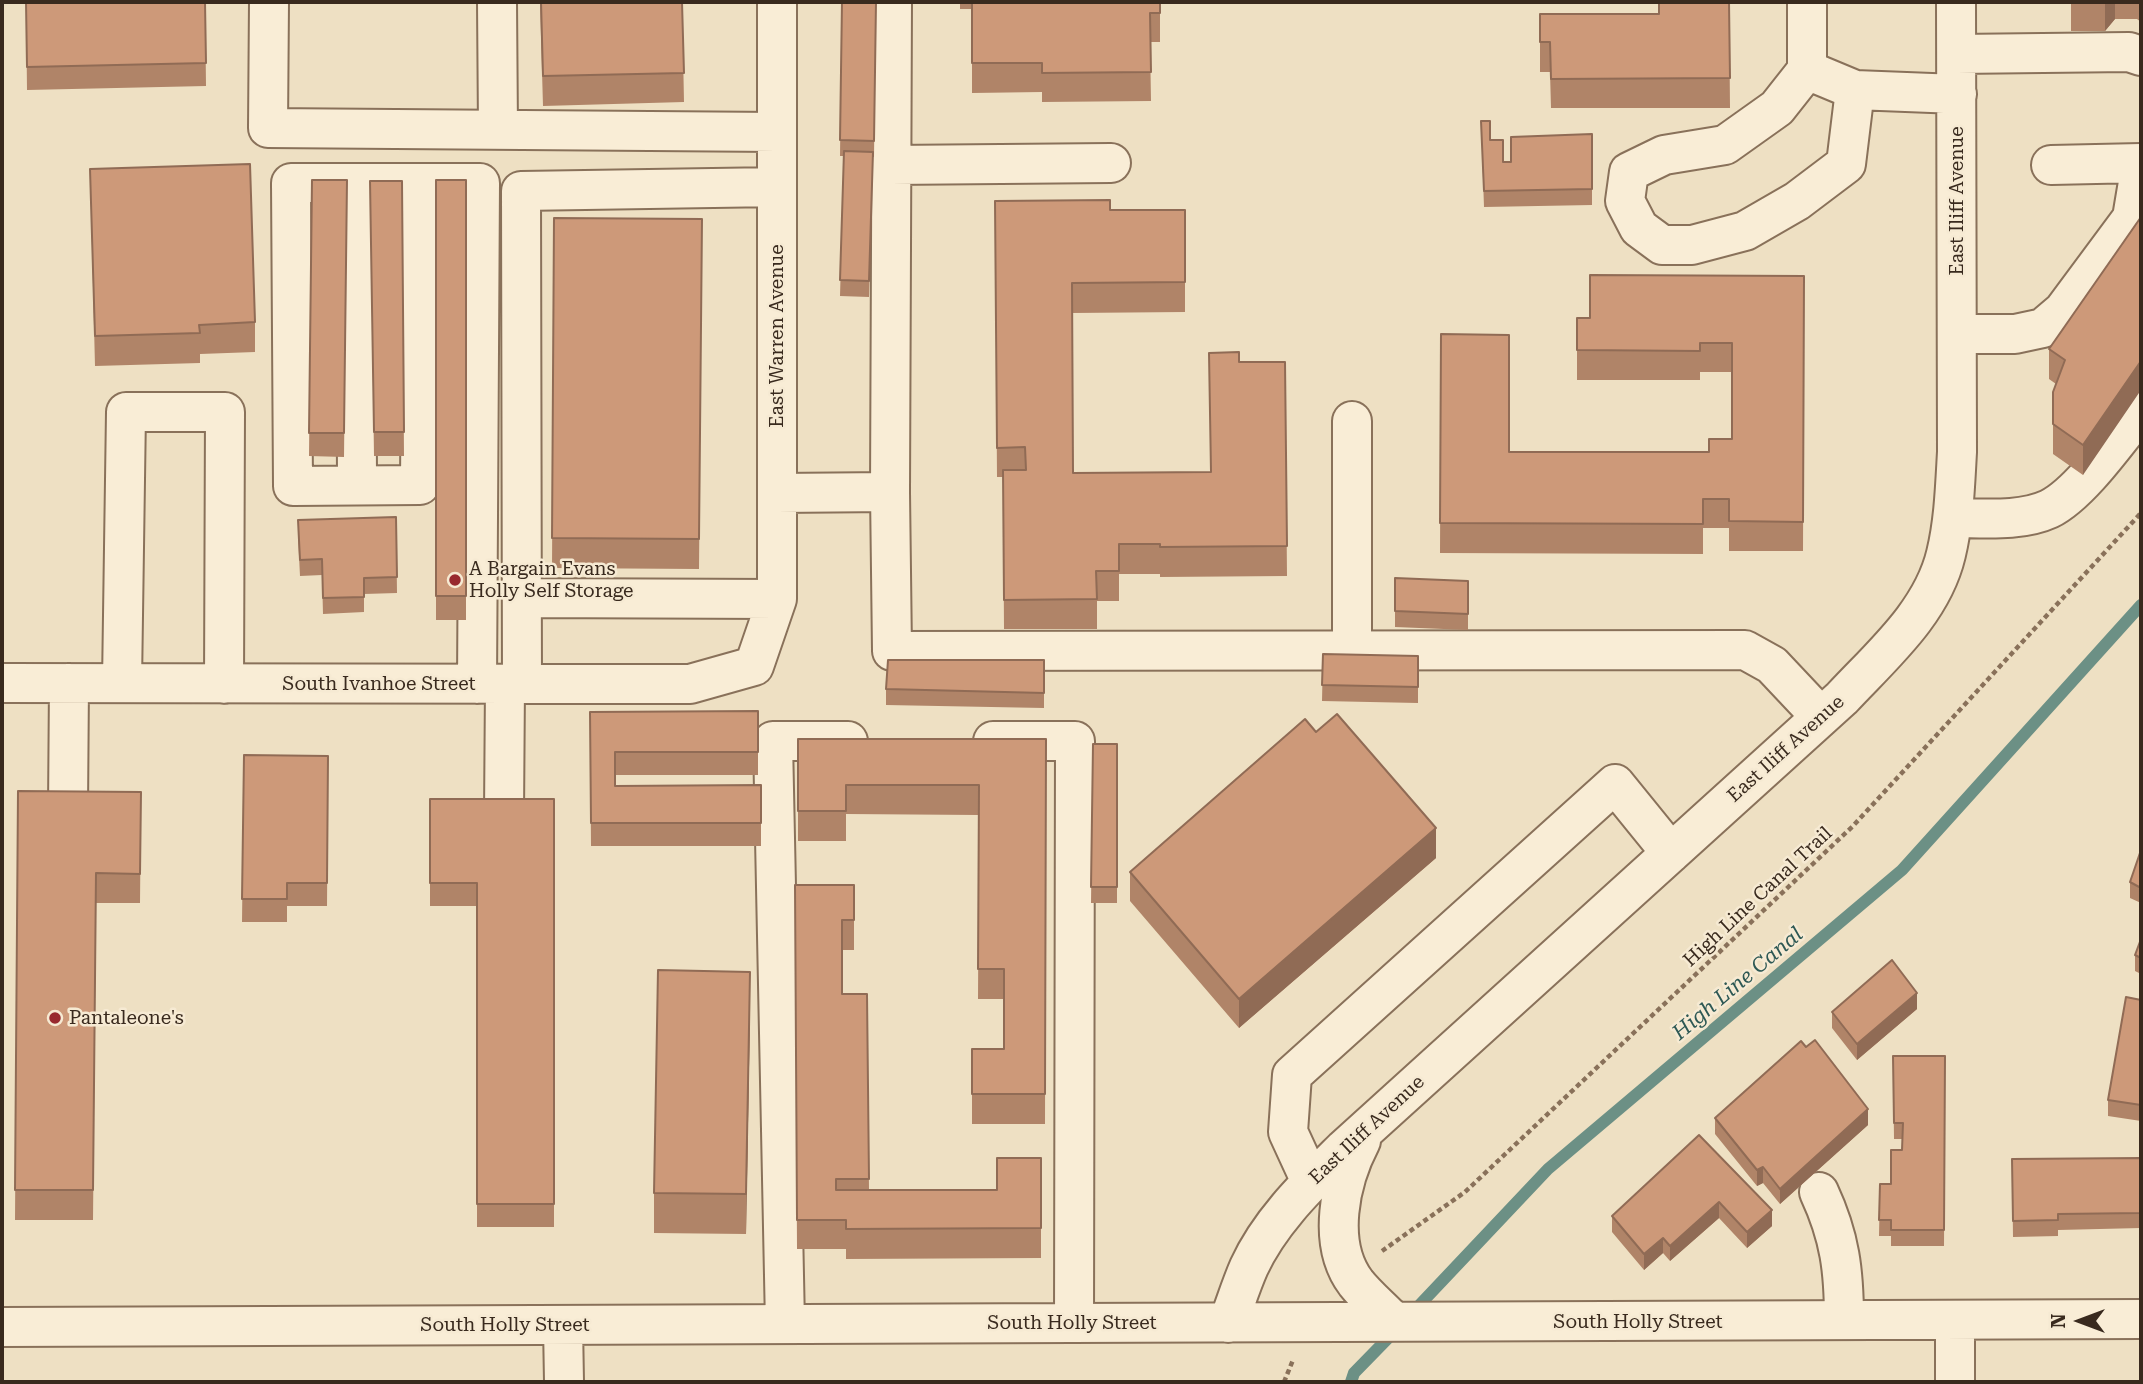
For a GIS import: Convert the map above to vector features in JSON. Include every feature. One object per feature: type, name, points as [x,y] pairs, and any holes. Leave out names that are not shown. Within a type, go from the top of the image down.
[{"type":"street","points":[[269,2],[268,128],[777,132]]},
{"type":"street","points":[[498,2],[498,130]]},
{"type":"street","name":"East Warren Avenue","points":[[754,666],[777,599],[777,2]]},
{"type":"street","points":[[892,2],[892,651],[1745,650],[1772,666],[1821,718]]},
{"type":"street","points":[[1807,2],[1807,70],[1777,108],[1725,145],[1664,155],[1629,172],[1625,201],[1639,228],[1662,245],[1692,245],[1745,231],[1797,201],[1846,164],[1855,90]]},
{"type":"street","name":"East Iliff Avenue","points":[[1228,1323],[1249,1266],[1273,1228],[1311,1182],[1368,1127],[1821,718],[1906,630],[1930,594],[1945,558],[1953,518],[1956,452],[1956,2]]},
{"type":"street","points":[[1956,54],[2129,52],[2141,55]]},
{"type":"street","points":[[1807,70],[1855,90],[1956,94]]},
{"type":"street","points":[[891,165],[1111,163]]},
{"type":"street","points":[[1956,334],[2015,334],[2043,328],[2063,311],[2132,218],[2141,164],[2051,165]]},
{"type":"street","points":[[422,183],[420,485],[293,486],[291,183],[356,183],[422,183],[480,183],[502,684],[503,814]]},
{"type":"street","points":[[356,183],[357,485]]},
{"type":"street","points":[[502,684],[523,598],[521,191],[777,187]]},
{"type":"street","points":[[1953,518],[2006,519],[2049,509],[2087,477],[2141,411]]},
{"type":"street","points":[[122,683],[126,412],[225,412],[224,684]]},
{"type":"street","points":[[1352,421],[1352,651]]},
{"type":"street","points":[[777,493],[890,492]]},
{"type":"street","points":[[523,598],[777,599]]},
{"type":"street","name":"South Ivanhoe Street","points":[[2,683],[690,684],[754,666]]},
{"type":"street","points":[[68,809],[69,683]]},
{"type":"street","points":[[785,1324],[773,741],[883,741]]},
{"type":"street","points":[[965,741],[1075,741],[1074,1324]]},
{"type":"street","points":[[1311,1182],[1288,1132],[1292,1075],[1615,783],[1671,853]]},
{"type":"street","points":[[1368,1127],[1350,1163],[1342,1193],[1339,1221],[1341,1245],[1345,1264],[1356,1282],[1397,1322]]},
{"type":"street","points":[[1819,1192],[1839,1244],[1844,1275],[1844,1321]]},
{"type":"street","name":"South Holly Street","points":[[2,1327],[2141,1319]]},
{"type":"street","points":[[1955,1320],[1955,1382]]},
{"type":"street","points":[[563,1325],[564,1382]]},
{"type":"path","name":"High Line Canal Trail","points":[[1373,1254],[1384,1250],[1465,1192],[1853,826],[2141,513]]},
{"type":"path","points":[[1284,1382],[1289,1370]]},
{"type":"building","points":[[26,2],[205,2],[206,63],[27,67]]},
{"type":"building","points":[[541,2],[682,2],[684,73],[543,76]]},
{"type":"building","points":[[842,2],[876,2],[874,141],[840,140]]},
{"type":"building","points":[[972,2],[1160,2],[1160,13],[1150,13],[1151,72],[1042,73],[1042,63],[972,63]]},
{"type":"building","points":[[1659,2],[1729,2],[1730,78],[1551,79],[1550,42],[1540,42],[1540,14],[1659,14]]},
{"type":"building","points":[[1481,121],[1490,121],[1490,140],[1503,140],[1503,162],[1511,162],[1511,137],[1592,134],[1592,189],[1484,191]]},
{"type":"building","points":[[844,151],[873,152],[869,281],[840,280]]},
{"type":"building","points":[[250,164],[255,322],[199,325],[200,333],[95,336],[90,169]]},
{"type":"building","points":[[312,180],[347,180],[344,433],[309,433]]},
{"type":"building","points":[[436,180],[466,180],[466,596],[436,596]]},
{"type":"building","points":[[370,181],[402,181],[404,432],[374,432]]},
{"type":"building","points":[[1110,200],[1110,210],[1185,210],[1185,282],[1072,283],[1073,473],[1211,472],[1209,353],[1239,352],[1239,362],[1285,362],[1287,546],[1160,547],[1160,544],[1119,544],[1119,571],[1096,571],[1097,599],[1004,600],[1003,470],[1026,470],[1025,447],[997,448],[995,201]]},
{"type":"building","points":[[2141,217],[2141,361],[2083,445],[2053,424],[2053,392],[2065,360],[2049,349]]},
{"type":"building","points":[[554,218],[702,219],[699,539],[552,538]]},
{"type":"building","points":[[1590,275],[1804,276],[1803,522],[1729,521],[1729,499],[1703,499],[1703,524],[1440,523],[1441,334],[1509,335],[1509,452],[1709,452],[1709,439],[1732,439],[1732,343],[1700,343],[1700,351],[1577,350],[1577,318],[1590,318]]},
{"type":"building","points":[[396,517],[397,577],[364,578],[364,597],[323,598],[322,559],[300,560],[298,520]]},
{"type":"building","points":[[1395,578],[1468,581],[1468,614],[1395,611]]},
{"type":"building","points":[[1323,654],[1418,656],[1418,687],[1322,685]]},
{"type":"building","points":[[888,660],[1044,660],[1044,693],[886,689]]},
{"type":"building","points":[[758,711],[758,752],[615,752],[615,786],[761,785],[761,823],[591,823],[590,712]]},
{"type":"building","points":[[1337,714],[1436,828],[1239,999],[1130,872],[1305,719],[1316,732]]},
{"type":"building","points":[[798,739],[1046,739],[1045,1094],[972,1094],[972,1049],[1004,1049],[1004,969],[978,969],[979,785],[846,785],[846,811],[798,811]]},
{"type":"building","points":[[1093,744],[1117,744],[1117,887],[1091,887]]},
{"type":"building","points":[[244,755],[328,756],[327,883],[287,883],[287,899],[242,899]]},
{"type":"building","points":[[18,791],[141,792],[140,874],[96,873],[93,1190],[15,1190]]},
{"type":"building","points":[[430,799],[554,799],[554,1204],[477,1204],[477,883],[430,883]]},
{"type":"building","points":[[2141,850],[2141,888],[2130,882]]},
{"type":"building","points":[[795,885],[854,885],[854,920],[842,920],[842,994],[867,994],[869,1179],[836,1179],[836,1190],[997,1190],[997,1158],[1041,1158],[1041,1228],[846,1229],[846,1220],[797,1220]]},
{"type":"building","points":[[2141,939],[2141,958],[2135,955]]},
{"type":"building","points":[[1892,960],[1917,993],[1857,1044],[1832,1012]]},
{"type":"building","points":[[658,970],[750,972],[746,1194],[654,1193]]},
{"type":"building","points":[[2126,997],[2141,1000],[2141,1105],[2108,1100]]},
{"type":"building","points":[[1815,1040],[1868,1109],[1780,1189],[1763,1167],[1757,1170],[1715,1118],[1801,1041],[1806,1047]]},
{"type":"building","points":[[1893,1056],[1945,1056],[1944,1230],[1891,1230],[1891,1220],[1879,1220],[1880,1184],[1891,1184],[1891,1150],[1902,1150],[1903,1123],[1894,1123]]},
{"type":"building","points":[[1699,1135],[1772,1210],[1747,1232],[1719,1202],[1670,1246],[1663,1238],[1644,1254],[1612,1216]]},
{"type":"building","points":[[2141,1158],[2141,1213],[2058,1214],[2058,1220],[2013,1221],[2012,1159]]},
{"type":"waterway","name":"High Line Canal","points":[[1411,1314],[1548,1169],[1902,870],[2141,605]]},
{"type":"waterway","name":"High Line Canal","points":[[1351,1382],[1354,1373],[1396,1330]]},
{"type":"place","name":"A Bargain Evans Holly Self Storage","points":[[455,580]]},
{"type":"place","name":"Pantaleone's","points":[[55,1018]]}]
